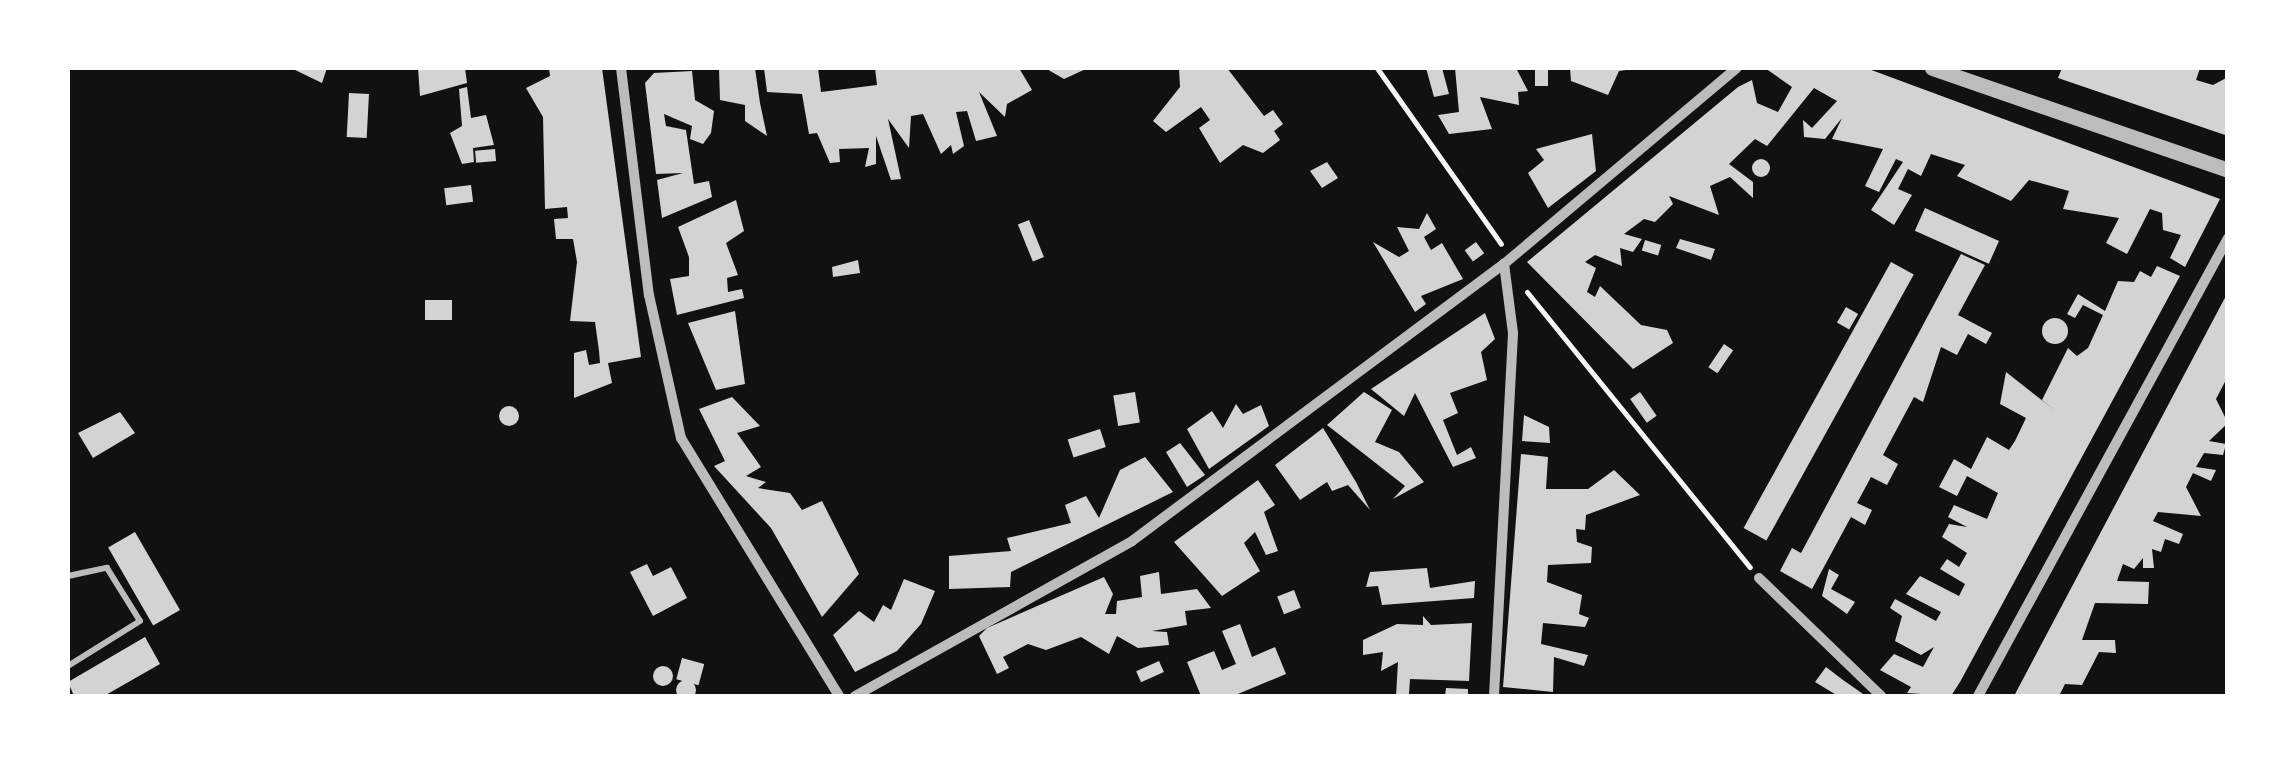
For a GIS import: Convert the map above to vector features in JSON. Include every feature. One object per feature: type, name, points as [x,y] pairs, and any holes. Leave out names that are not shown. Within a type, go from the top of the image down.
[{"type":"street","points":[[620,68],[649,295],[680,438],[840,696]]},
{"type":"street","points":[[855,696],[1132,540],[1504,264],[1737,68]]},
{"type":"street","points":[[1932,68],[2228,170]]},
{"type":"street","points":[[1978,696],[2228,238]]},
{"type":"street","points":[[1494,696],[1513,333],[1504,264]]},
{"type":"street","points":[[1759,578],[1881,696]]},
{"type":"lane","points":[[68,576],[107,568],[140,621],[68,666]]},
{"type":"path","points":[[1377,68],[1499,234],[1504,264],[1759,578]]},
{"type":"building","points":[[291,68],[327,68],[322,83]]},
{"type":"building","points":[[418,68],[465,68],[467,83],[420,96]]},
{"type":"building","points":[[549,68],[602,68],[641,357],[608,363],[612,383],[574,398],[574,353],[586,350],[589,365],[600,363],[595,322],[570,321],[577,262],[573,239],[556,239],[554,219],[568,218],[567,207],[545,209],[543,117],[526,88],[550,76]]},
{"type":"building","points":[[755,68],[767,136],[745,121],[745,105],[720,100],[719,69]]},
{"type":"building","points":[[764,68],[818,68],[821,92],[877,85],[875,68],[1019,68],[1032,90],[1007,104],[1005,117],[979,92],[997,136],[976,141],[967,111],[956,112],[964,146],[953,154],[951,145],[941,154],[923,114],[911,116],[909,148],[888,119],[901,179],[891,180],[876,136],[876,164],[865,167],[869,148],[839,149],[840,162],[830,163],[817,133],[809,134],[802,94],[767,92]]},
{"type":"building","points":[[1045,68],[1088,68],[1064,79]]},
{"type":"building","points":[[1179,68],[1227,68],[1264,116],[1273,110],[1283,124],[1274,131],[1280,140],[1263,153],[1243,145],[1220,163],[1199,128],[1210,120],[1201,107],[1166,132],[1153,121],[1180,87]]},
{"type":"building","points":[[1426,68],[1442,68],[1449,94],[1434,97]]},
{"type":"building","points":[[1455,68],[1516,68],[1528,91],[1518,92],[1519,105],[1480,97],[1492,129],[1449,134],[1438,115],[1459,112]]},
{"type":"building","points":[[1535,68],[1548,68],[1548,86],[1535,86]]},
{"type":"building","points":[[1570,68],[1640,68],[1619,71],[1608,95],[1571,81]]},
{"type":"building","points":[[1765,68],[1866,68],[2220,199],[2185,267],[2170,258],[2181,235],[2163,230],[2162,213],[2150,209],[2127,254],[2106,243],[2119,218],[2063,209],[2069,191],[2029,180],[2011,201],[1957,176],[1965,165],[1931,154],[1921,176],[1908,169],[1898,189],[1912,195],[1894,225],[1871,210],[1903,162],[1896,159],[1879,192],[1865,186],[1883,149],[1832,139],[1842,118],[1825,139],[1804,137],[1803,120],[1812,128],[1837,101],[1814,88],[1767,146],[1755,139],[1729,164],[1753,182],[1753,198],[1730,177],[1710,186],[1719,215],[1669,196],[1673,204],[1655,222],[1644,219],[1624,234],[1642,239],[1633,252],[1620,248],[1622,266],[1595,255],[1585,262],[1596,268],[1587,292],[1595,297],[1600,286],[1641,325],[1667,330],[1673,343],[1633,369],[1527,262],[1738,87],[1752,80],[1757,103],[1778,112],[1792,87]]},
{"type":"building","points":[[2062,68],[2200,68],[2196,80],[2213,85],[2228,77],[2228,136],[2058,78]]},
{"type":"building","points":[[692,71],[695,100],[714,111],[711,133],[703,144],[690,139],[692,126],[664,114],[666,126],[686,130],[694,184],[709,181],[712,197],[662,218],[657,180],[683,173],[656,174],[645,83],[654,73]]},
{"type":"building","points":[[467,87],[471,118],[486,115],[494,145],[473,148],[474,162],[462,164],[450,133],[462,126],[459,89]]},
{"type":"building","points":[[349,93],[369,94],[367,138],[347,137]]},
{"type":"building","points":[[1592,134],[1596,171],[1548,208],[1528,173],[1544,160],[1536,149]]},
{"type":"building","points":[[495,149],[496,161],[476,163],[475,151]]},
{"type":"building","points":[[1761,159],[1770,168],[1761,177],[1752,168]]},
{"type":"building","points":[[1327,162],[1338,178],[1322,188],[1310,171]]},
{"type":"building","points":[[471,185],[473,202],[446,205],[444,188]]},
{"type":"building","points":[[736,200],[744,231],[726,243],[738,275],[727,278],[728,292],[742,289],[744,298],[677,315],[670,279],[689,276],[689,257],[678,227]]},
{"type":"building","points":[[1925,208],[1999,241],[1989,264],[1915,231]]},
{"type":"building","points":[[1427,213],[1436,229],[1424,237],[1431,250],[1442,243],[1463,279],[1421,296],[1426,304],[1415,312],[1373,242],[1399,257],[1409,251],[1397,227],[1419,229]]},
{"type":"building","points":[[1029,220],[1044,257],[1033,262],[1018,224]]},
{"type":"building","points":[[1680,239],[1715,249],[1711,260],[1676,248]]},
{"type":"building","points":[[1645,240],[1661,245],[1658,255],[1642,251]]},
{"type":"building","points":[[1476,242],[1484,253],[1473,262],[1465,250]]},
{"type":"building","points":[[1961,254],[1985,265],[1958,315],[1992,333],[1986,344],[1968,334],[1957,355],[1941,347],[1923,402],[1914,397],[1883,455],[1898,464],[1887,485],[1871,477],[1857,503],[1872,510],[1865,525],[1851,517],[1812,589],[1780,571],[1792,548],[1801,553]]},
{"type":"building","points":[[858,260],[860,273],[833,277],[832,267]]},
{"type":"building","points":[[1891,262],[1914,275],[1766,540],[1744,528]]},
{"type":"building","points":[[2157,266],[2180,276],[1960,682],[1951,696],[1907,693],[1911,687],[1880,670],[1894,654],[1923,667],[1934,647],[1921,655],[1895,641],[1902,616],[1890,608],[1895,599],[1936,621],[1941,612],[1906,594],[1920,576],[1959,596],[1965,584],[1940,569],[1947,559],[1959,567],[1967,553],[1942,537],[1949,524],[1967,527],[1948,517],[1954,505],[1987,519],[1998,493],[1967,476],[1957,496],[1939,487],[1954,459],[1971,469],[1987,437],[2009,450],[2015,441],[2026,418],[2000,404],[2006,372],[2057,412],[2042,400],[2068,348],[2077,356],[2088,348],[2103,315],[2083,305],[2075,318],[2067,314],[2078,294],[2105,311],[2118,281],[2134,282],[2140,271],[2151,277]]},
{"type":"building","points":[[2228,292],[2228,376],[2216,399],[2228,423],[2209,441],[2226,444],[2223,455],[2204,453],[2196,467],[2216,470],[2211,481],[2193,473],[2186,487],[2201,516],[2158,512],[2153,521],[2183,534],[2179,544],[2165,539],[2161,552],[2152,549],[2154,568],[2143,568],[2143,558],[2134,569],[2123,564],[2117,581],[2149,582],[2148,604],[2095,603],[2082,640],[2115,640],[2116,653],[2099,652],[2082,685],[2065,684],[2059,696],[2014,696]]},
{"type":"building","points":[[425,300],[452,300],[452,320],[425,320]]},
{"type":"building","points":[[1846,307],[1858,314],[1849,330],[1837,323]]},
{"type":"building","points":[[735,311],[745,384],[716,390],[688,323]]},
{"type":"building","points":[[1485,313],[1495,339],[1481,352],[1487,380],[1450,393],[1458,413],[1443,420],[1457,455],[1471,447],[1476,458],[1453,467],[1415,393],[1404,416],[1371,389]]},
{"type":"building","points":[[2055,318],[2064,322],[2068,331],[2064,340],[2055,344],[2046,340],[2042,331],[2046,322]]},
{"type":"building","points":[[1724,344],[1733,350],[1717,373],[1708,367]]},
{"type":"building","points":[[1135,392],[1140,423],[1118,426],[1113,395]]},
{"type":"building","points":[[1364,392],[1392,410],[1375,442],[1399,452],[1424,482],[1393,499],[1405,486],[1327,425]]},
{"type":"building","points":[[1640,392],[1657,416],[1647,423],[1630,399]]},
{"type":"building","points":[[732,397],[760,426],[737,433],[761,467],[746,476],[766,482],[758,488],[790,493],[802,510],[822,501],[859,574],[822,617],[771,528],[714,466],[725,461],[699,409]]},
{"type":"building","points":[[1236,404],[1243,414],[1261,405],[1269,426],[1209,469],[1187,429],[1212,411],[1223,428]]},
{"type":"building","points":[[509,406],[519,416],[509,426],[499,416]]},
{"type":"building","points":[[120,412],[135,433],[93,458],[78,433]]},
{"type":"building","points":[[1524,415],[1549,427],[1550,443],[1522,441]]},
{"type":"building","points":[[1323,428],[1370,510],[1348,485],[1332,491],[1327,482],[1300,500],[1275,465]]},
{"type":"building","points":[[1100,429],[1106,447],[1074,458],[1068,440]]},
{"type":"building","points":[[1180,443],[1205,475],[1187,487],[1166,452]]},
{"type":"building","points":[[1521,454],[1548,457],[1546,489],[1588,489],[1614,470],[1640,495],[1586,515],[1585,530],[1576,529],[1577,542],[1592,547],[1591,563],[1548,565],[1547,582],[1582,595],[1579,614],[1589,618],[1585,627],[1543,623],[1541,644],[1588,655],[1584,666],[1554,657],[1553,692],[1503,687]]},
{"type":"building","points":[[1145,457],[1173,492],[1011,572],[1010,587],[949,589],[949,556],[1011,551],[1007,538],[1071,523],[1065,505],[1086,496],[1099,518],[1120,470]]},
{"type":"building","points":[[1258,480],[1275,505],[1264,512],[1278,551],[1266,555],[1255,532],[1244,543],[1260,571],[1222,596],[1174,542]]},
{"type":"building","points":[[135,532],[180,610],[153,625],[108,548]]},
{"type":"building","points":[[647,564],[653,576],[671,567],[687,598],[653,616],[630,572]]},
{"type":"building","points":[[1427,568],[1430,588],[1475,581],[1474,598],[1382,605],[1378,586],[1366,587],[1370,572]]},
{"type":"building","points":[[1829,569],[1839,575],[1831,589],[1855,602],[1847,614],[1822,596]]},
{"type":"building","points":[[1159,572],[1161,594],[1197,589],[1211,608],[1185,611],[1187,625],[1152,631],[1167,632],[1169,645],[1138,648],[1117,636],[1109,654],[1081,637],[1046,650],[1028,644],[1003,657],[1009,668],[997,674],[979,636],[987,628],[1104,577],[1113,594],[1105,614],[1116,614],[1117,601],[1142,597],[1140,576]]},
{"type":"building","points":[[904,579],[935,591],[921,624],[897,651],[855,672],[833,635],[859,611],[874,622],[883,605],[891,610]]},
{"type":"building","points":[[1294,590],[1301,608],[1284,614],[1277,596]]},
{"type":"building","points":[[1423,616],[1431,625],[1472,623],[1469,681],[1410,679],[1409,694],[1396,696],[1398,662],[1381,671],[1383,652],[1363,655],[1363,640],[1397,624],[1423,625]]},
{"type":"building","points":[[1240,624],[1252,657],[1275,647],[1286,674],[1233,696],[1201,696],[1187,662],[1214,651],[1222,670],[1236,664],[1222,631]]},
{"type":"building","points":[[145,637],[160,664],[104,696],[74,696],[68,682]]},
{"type":"building","points":[[682,658],[704,664],[699,685],[676,679]]},
{"type":"building","points":[[1159,661],[1164,672],[1141,682],[1136,671]]},
{"type":"building","points":[[663,666],[673,676],[663,686],[653,676]]},
{"type":"building","points":[[1826,667],[1866,696],[1838,696],[1815,682]]},
{"type":"building","points":[[686,680],[696,690],[686,700],[676,690]]},
{"type":"building","points":[[1446,688],[1468,689],[1468,696],[1445,696]]}]
